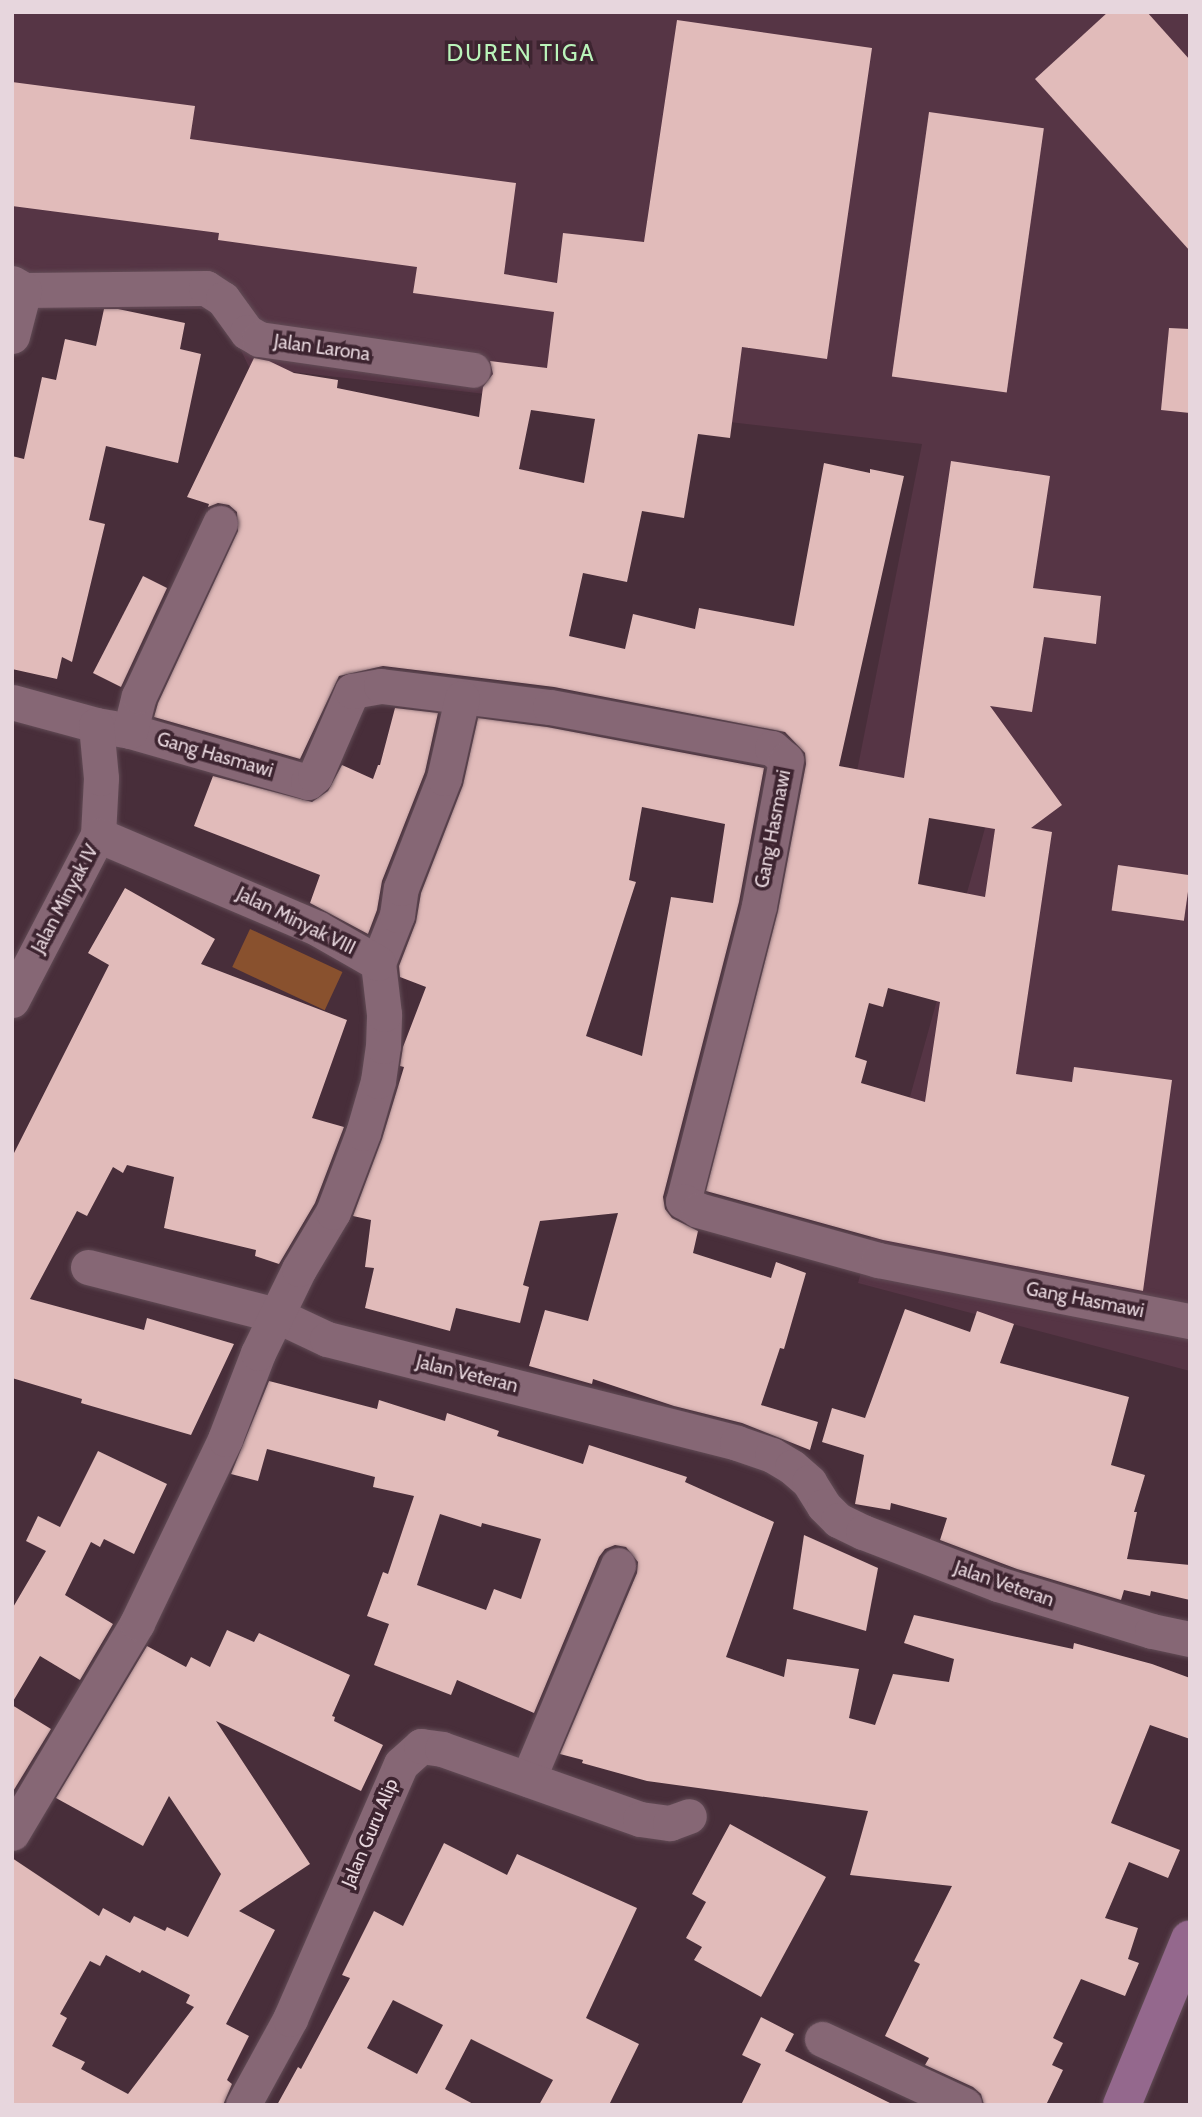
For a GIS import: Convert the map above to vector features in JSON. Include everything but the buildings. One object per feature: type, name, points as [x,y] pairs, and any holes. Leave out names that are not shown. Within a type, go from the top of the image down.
[{"type":"main road","points":[[1122,2105],[1190,1939]]},
{"type":"street","name":"Jalan Larona","points":[[12,336],[18,287],[206,288],[223,299],[247,332],[259,339],[473,370]]},
{"type":"street","points":[[130,730],[139,696],[220,523]]},
{"type":"street","name":"Gang Hasmawi","points":[[12,702],[96,725],[130,730],[308,782],[314,776],[352,691],[381,686],[550,707],[772,747],[786,760],[759,906],[683,1201],[688,1206],[878,1260],[1190,1321]]},
{"type":"street","points":[[378,963],[397,915],[401,888],[444,778],[462,698]]},
{"type":"street","points":[[96,725],[101,778],[98,835]]},
{"type":"street","name":"Jalan Minyak VIII","points":[[98,835],[317,928],[378,963],[384,1014],[383,1046],[366,1120],[333,1212],[276,1315]]},
{"type":"street","name":"Jalan Minyak IV","points":[[12,1000],[98,835]]},
{"type":"street","name":"Jalan Veteran","points":[[88,1267],[276,1315],[327,1339],[737,1443],[772,1455],[809,1482],[824,1506],[838,1520],[863,1532],[998,1584],[1152,1631],[1190,1639]]},
{"type":"street","points":[[12,1833],[137,1623],[225,1439],[276,1315]]},
{"type":"street","points":[[528,1779],[618,1565]]},
{"type":"street","name":"Jalan Guru Alip","points":[[243,2105],[290,2019],[401,1764],[421,1746],[442,1749],[640,1819],[670,1823],[689,1816]]},
{"type":"street","points":[[822,2039],[964,2105]]},
{"type":"shaded area","points":[[12,12],[1190,12],[1190,1371],[858,1283],[992,803],[856,776],[922,444],[249,367],[221,309],[39,309],[12,293]]},
{"type":"shaded area","points":[[250,929],[342,972],[325,1010],[232,967]]},
{"type":"district","name":"DUREN TIGA","points":[[521,53]]}]
